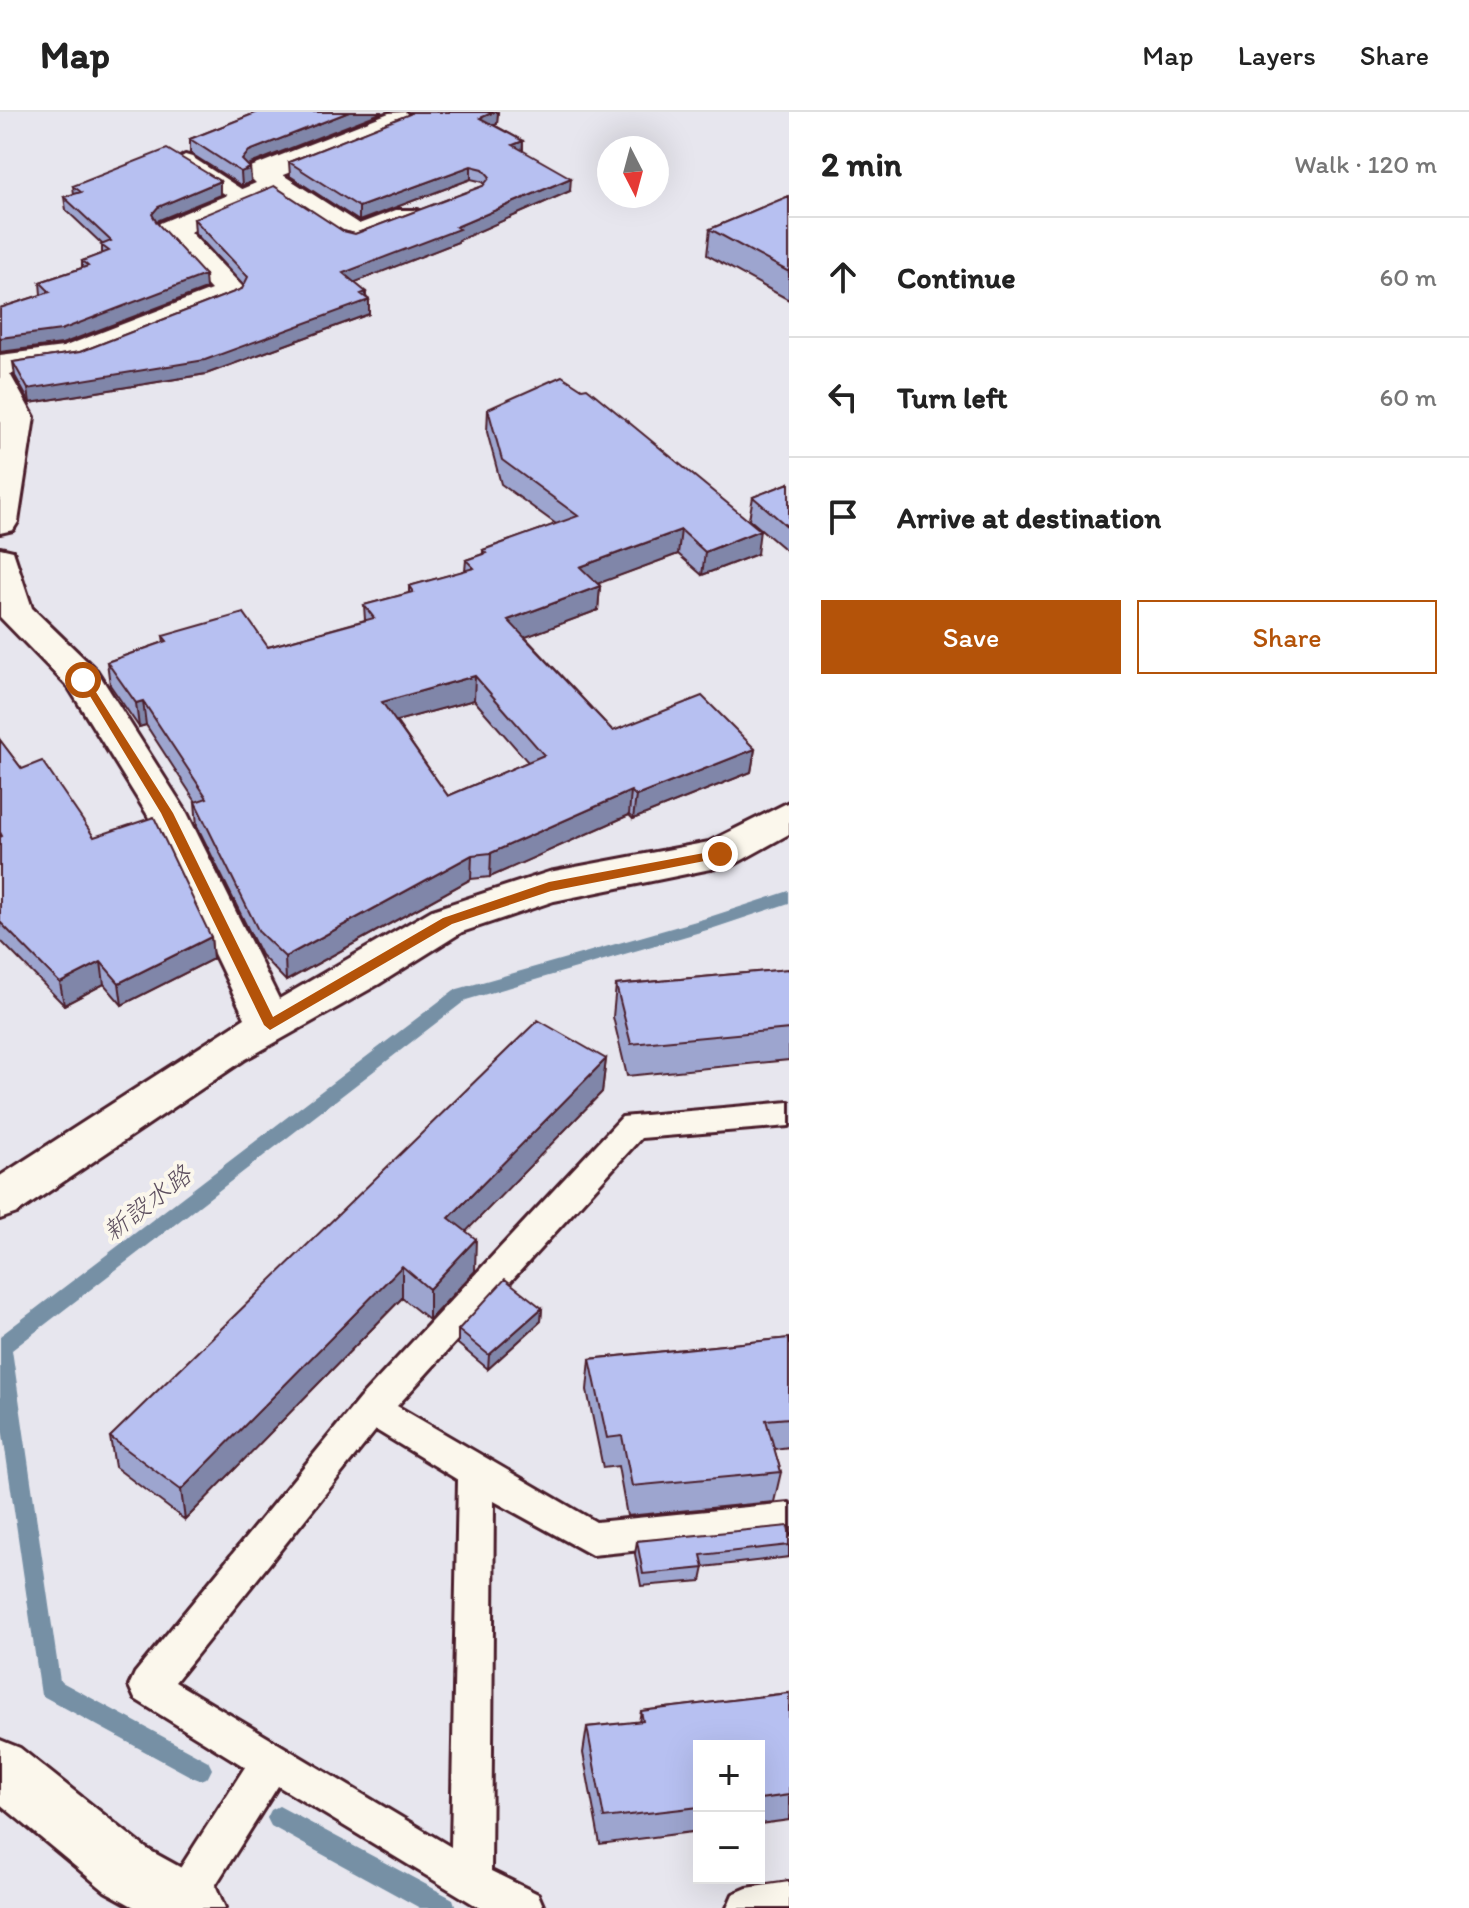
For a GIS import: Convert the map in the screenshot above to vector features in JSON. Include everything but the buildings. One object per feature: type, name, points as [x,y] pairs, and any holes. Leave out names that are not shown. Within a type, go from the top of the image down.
[{"type":"street","points":[[399,119],[261,173],[356,236],[429,208]]},
{"type":"street","points":[[0,365],[69,356],[231,293],[171,229],[278,184]]},
{"type":"street","points":[[0,381],[17,417],[0,522]]},
{"type":"street","points":[[0,559],[15,612],[83,680],[167,813],[270,1025]]},
{"type":"street","points":[[0,1200],[228,1048],[447,921],[549,887],[720,854],[789,816]]},
{"type":"street","points":[[0,1768],[126,1870],[189,1905]]},
{"type":"lane","points":[[177,156],[245,198]]},
{"type":"lane","points":[[524,1908],[471,1882],[148,1686],[372,1409],[633,1126],[789,1114]]},
{"type":"lane","points":[[372,1409],[592,1539],[789,1519]]},
{"type":"lane","points":[[471,1882],[476,1472]]},
{"type":"lane","points":[[189,1905],[272,1760]]},
{"type":"lane","points":[[747,1908],[789,1902]]},
{"type":"waterway","name":"新設水路","points":[[200,1769],[49,1687],[1,1347],[460,995],[708,924],[789,897]]},
{"type":"waterway","name":"新設水路","points":[[279,1818],[444,1908]]},
{"type":"route","points":[[83,680],[125,742],[167,813],[270,1025],[364,973],[447,921],[549,887],[720,854]]}]
